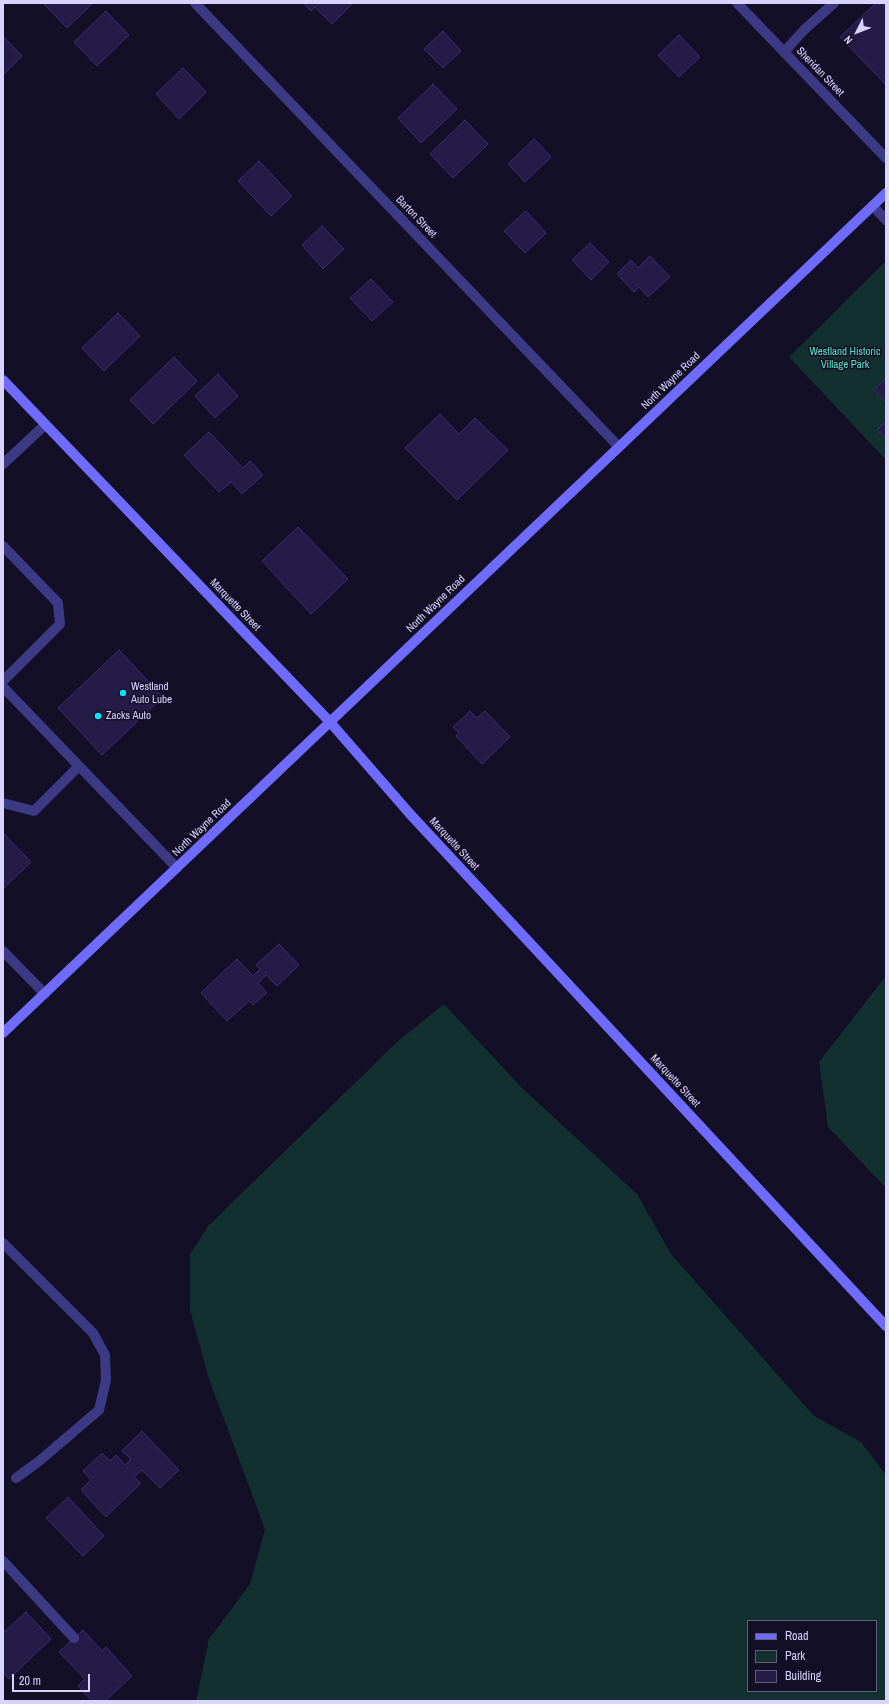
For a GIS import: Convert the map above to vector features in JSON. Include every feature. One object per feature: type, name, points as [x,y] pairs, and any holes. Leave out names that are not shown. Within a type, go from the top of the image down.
[{"type":"street","name":"Barton Street","points":[[195,3],[619,447]]},
{"type":"street","name":"Sheridan Street","points":[[737,3],[886,158]]},
{"type":"street","points":[[784,52],[804,30],[834,3]]},
{"type":"street","name":"North Wayne Road","points":[[3,1033],[886,193]]},
{"type":"street","points":[[872,206],[886,220]]},
{"type":"street","name":"Marquette Street","points":[[3,380],[330,722],[410,814],[886,1326]]},
{"type":"street","points":[[3,464],[46,425]]},
{"type":"street","points":[[3,546],[58,604],[60,624],[3,681]]},
{"type":"street","points":[[3,687],[178,868]]},
{"type":"street","points":[[3,803],[34,811],[79,766]]},
{"type":"street","points":[[3,951],[45,994]]},
{"type":"street","points":[[3,1243],[93,1333],[105,1355],[106,1380],[99,1410],[38,1462],[16,1478]]},
{"type":"street","points":[[3,1561],[74,1638]]},
{"type":"green space","name":"Westland Historic Village Park","points":[[886,261],[886,460],[789,357]]},
{"type":"green space","points":[[886,976],[886,1188],[828,1127],[819,1062]]},
{"type":"green space","points":[[444,1004],[522,1088],[637,1194],[671,1254],[814,1416],[861,1442],[886,1475],[886,1701],[196,1701],[209,1639],[250,1584],[265,1529],[209,1379],[190,1310],[190,1254],[208,1226],[397,1042]]},
{"type":"building","points":[[93,3],[67,28],[44,4]]},
{"type":"building","points":[[303,3],[353,3],[332,24],[315,7],[311,11]]},
{"type":"building","points":[[876,3],[883,3],[886,7],[886,85],[840,37]]},
{"type":"building","points":[[106,11],[129,35],[97,66],[74,42]]},
{"type":"building","points":[[443,31],[461,51],[443,68],[424,49]]},
{"type":"building","points":[[679,35],[700,57],[679,77],[658,55]]},
{"type":"building","points":[[3,36],[22,56],[3,75]]},
{"type":"building","points":[[183,68],[206,92],[179,119],[156,94]]},
{"type":"building","points":[[433,84],[457,109],[421,143],[398,118]]},
{"type":"building","points":[[465,120],[488,144],[453,178],[430,154]]},
{"type":"building","points":[[534,139],[551,157],[525,182],[508,164]]},
{"type":"building","points":[[259,161],[292,196],[271,216],[238,181]]},
{"type":"building","points":[[526,211],[546,233],[525,253],[504,231]]},
{"type":"building","points":[[322,226],[344,249],[323,269],[302,245]]},
{"type":"building","points":[[590,243],[609,262],[591,280],[572,260]]},
{"type":"building","points":[[650,256],[670,277],[648,297],[639,287],[634,292],[617,274],[631,260],[638,268]]},
{"type":"building","points":[[371,279],[393,302],[372,321],[350,298]]},
{"type":"building","points":[[118,313],[140,336],[104,371],[82,348]]},
{"type":"building","points":[[174,357],[197,381],[153,424],[130,400]]},
{"type":"building","points":[[218,374],[238,396],[215,418],[195,396]]},
{"type":"building","points":[[886,378],[886,402],[874,390]]},
{"type":"building","points":[[440,414],[459,434],[475,418],[508,450],[457,500],[405,448]]},
{"type":"building","points":[[886,421],[886,439],[877,430]]},
{"type":"building","points":[[209,432],[243,468],[250,461],[263,475],[242,494],[231,482],[219,492],[184,455]]},
{"type":"building","points":[[298,527],[348,579],[311,614],[262,561]]},
{"type":"building","points":[[119,650],[163,697],[102,755],[58,708]]},
{"type":"building","points":[[470,711],[477,718],[485,711],[510,737],[482,764],[456,736],[459,733],[453,727]]},
{"type":"building","points":[[3,833],[31,862],[3,889]]},
{"type":"building","points":[[279,944],[299,965],[277,986],[266,975],[258,983],[267,993],[253,1005],[249,1001],[227,1021],[201,993],[237,959],[253,976],[260,969],[256,965]]},
{"type":"building","points":[[142,1431],[179,1470],[160,1488],[142,1470],[134,1477],[141,1483],[106,1517],[81,1490],[91,1480],[83,1471],[102,1453],[110,1461],[116,1455],[125,1465],[131,1459],[122,1451]]},
{"type":"building","points":[[68,1497],[104,1536],[83,1556],[46,1518]]},
{"type":"building","points":[[26,1612],[51,1639],[9,1679],[3,1672],[3,1633]]},
{"type":"building","points":[[83,1630],[102,1651],[106,1647],[132,1676],[105,1701],[92,1701],[78,1686],[85,1679],[59,1652]]},
{"type":"place","name":"Westland Auto Lube","points":[[123,693]]},
{"type":"place","name":"Zacks Auto","points":[[98,716]]}]
